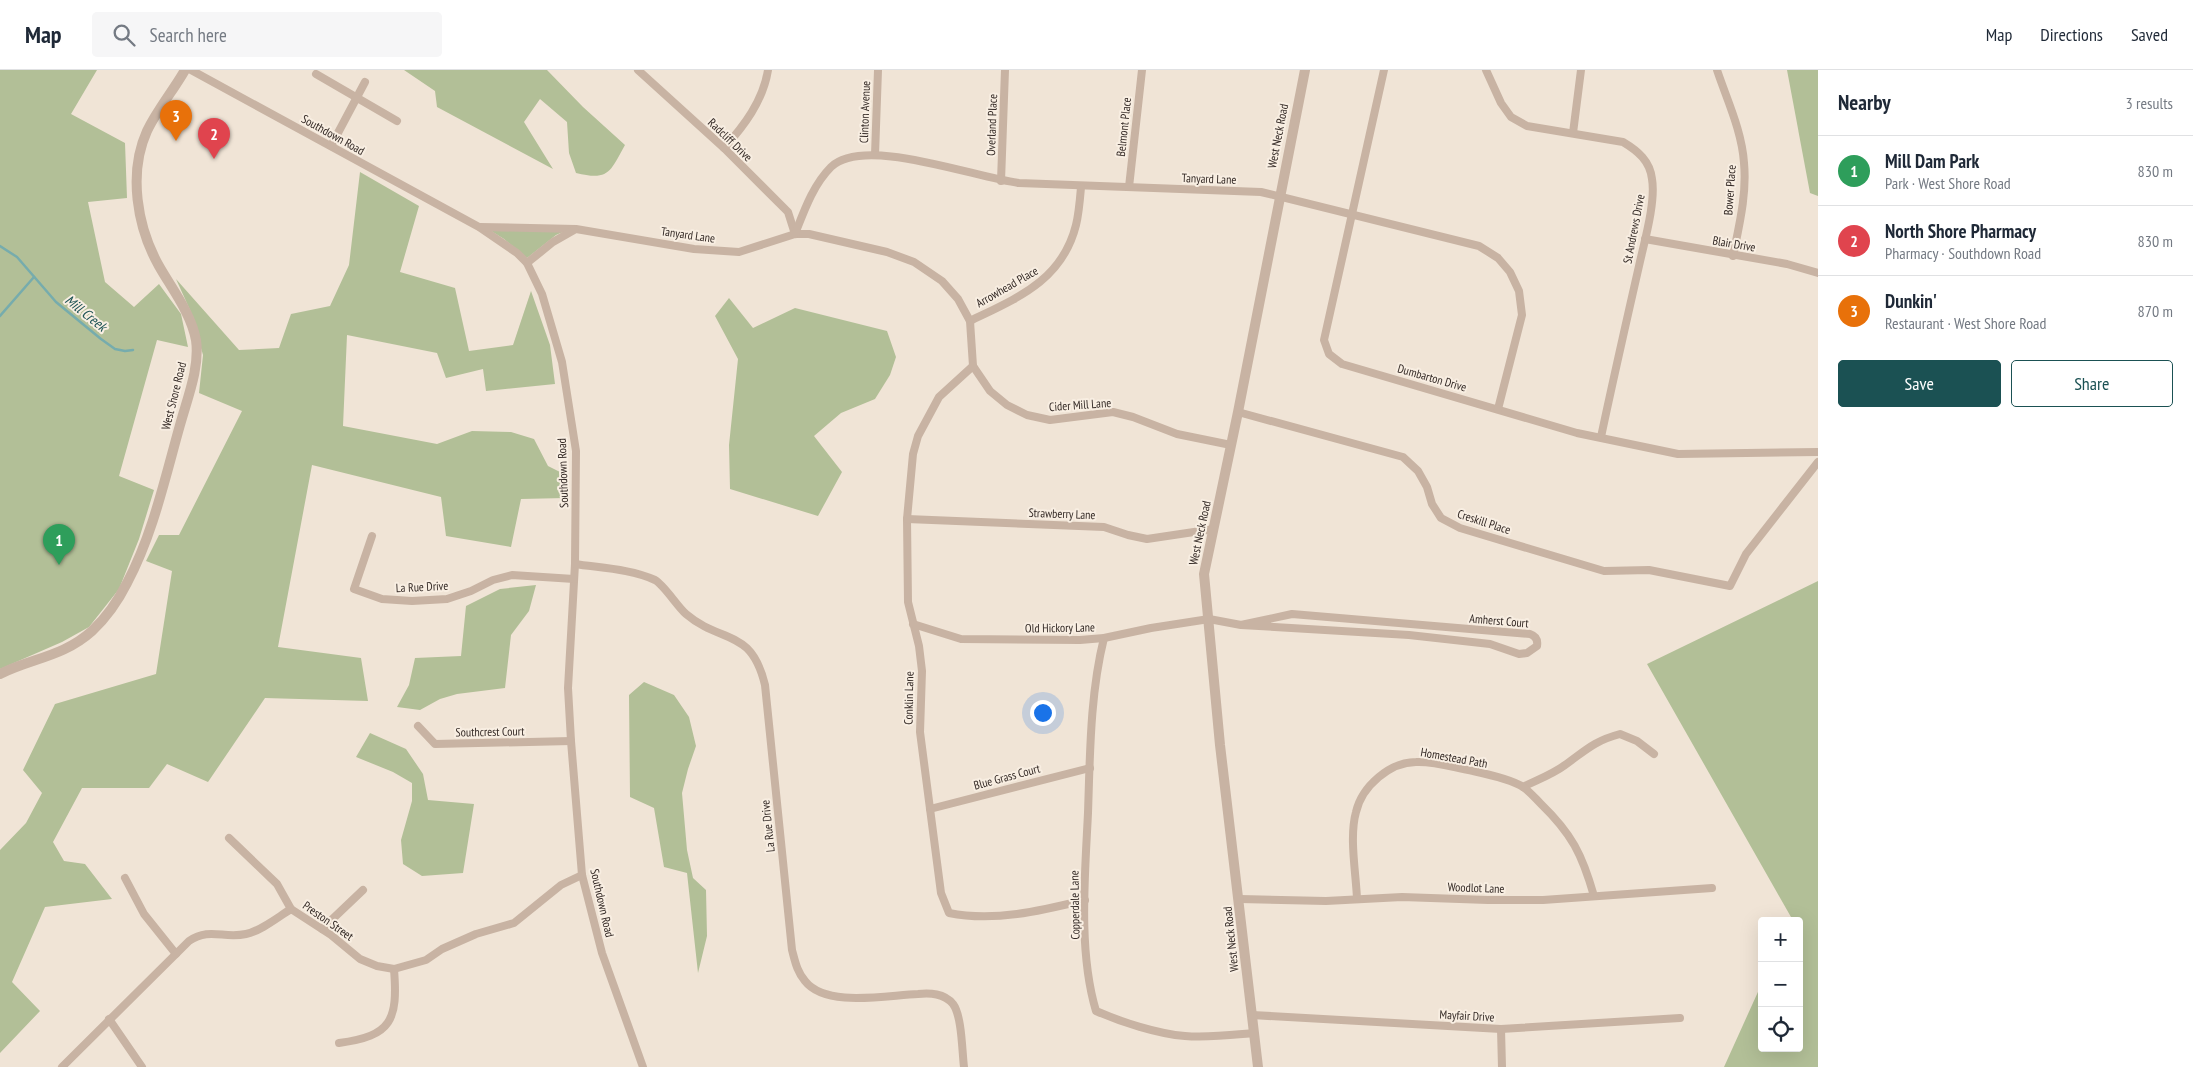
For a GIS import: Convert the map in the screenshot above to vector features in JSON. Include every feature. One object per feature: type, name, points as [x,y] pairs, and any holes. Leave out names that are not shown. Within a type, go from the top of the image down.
[{"type":"street","name":"West Shore Road","points":[[0,674],[62,652],[78,642],[99,624],[114,607],[128,582],[156,510],[193,375],[196,342],[186,314],[156,262],[146,238],[139,204],[136,172],[140,151],[147,132],[185,70]]},
{"type":"street","name":"Southdown Road","points":[[192,70],[479,227],[517,253],[527,263],[542,294],[564,369],[576,451],[575,564],[568,688],[582,875],[602,952],[643,1067]]},
{"type":"street","points":[[724,148],[742,128],[756,104],[768,70]]},
{"type":"street","name":"Clinton Avenue","points":[[875,155],[878,70]]},
{"type":"street","name":"Overland Place","points":[[1001,181],[1005,70]]},
{"type":"street","name":"Belmont Place","points":[[1129,187],[1142,70]]},
{"type":"street","name":"West Neck Road","points":[[1258,1067],[1240,899],[1220,745],[1204,574],[1238,412],[1305,70]]},
{"type":"street","name":"Dumbarton Drive","points":[[1384,70],[1324,340],[1329,354],[1342,364],[1577,433],[1678,454],[1818,452]]},
{"type":"street","name":"St Andrews Drive","points":[[1486,70],[1501,103],[1511,117],[1527,126],[1623,142],[1636,150],[1646,161],[1652,179],[1652,194],[1644,238],[1601,437]]},
{"type":"street","points":[[1573,133],[1581,70]]},
{"type":"street","name":"Bower Place","points":[[1717,70],[1737,129],[1744,163],[1742,207],[1733,256]]},
{"type":"street","name":"Radcliff Drive","points":[[643,72],[724,148],[788,212],[795,234]]},
{"type":"street","points":[[316,74],[397,121]]},
{"type":"street","points":[[330,146],[365,82]]},
{"type":"street","name":"Tanyard Lane","points":[[795,234],[813,192],[832,166],[850,157],[875,155],[922,161],[1001,181],[1081,186],[1261,192],[1352,214],[1479,246],[1498,258],[1510,272],[1519,292],[1522,315],[1498,409]]},
{"type":"street","name":"Arrowhead Place","points":[[970,321],[1031,288],[1058,265],[1070,245],[1077,223],[1081,186]]},
{"type":"street","name":"Tanyard Lane","points":[[479,227],[576,229],[694,249],[739,252],[795,234],[809,234],[862,245],[914,262],[942,281],[958,299],[970,321]]},
{"type":"street","points":[[527,263],[553,242],[576,229]]},
{"type":"street","name":"Blair Drive","points":[[1644,238],[1733,256],[1787,264],[1818,273]]},
{"type":"street","points":[[970,321],[973,366]]},
{"type":"street","name":"Cider Mill Lane","points":[[973,366],[990,391],[1006,405],[1027,415],[1050,420],[1113,412],[1133,417],[1176,434],[1231,445]]},
{"type":"street","name":"Conklin Lane","points":[[973,366],[939,397],[918,436],[913,454],[908,519],[908,602],[919,646],[922,671],[920,732],[941,893],[949,913],[971,918],[1032,912],[1085,900]]},
{"type":"street","name":"Creskill Place","points":[[1238,412],[1403,457],[1418,471],[1440,518],[1460,528],[1604,570],[1649,570],[1730,586],[1746,554],[1818,462]]},
{"type":"street","name":"Strawberry Lane","points":[[908,519],[1104,527],[1147,539],[1214,529]]},
{"type":"street","name":"La Rue Drive","points":[[372,536],[354,588],[382,600],[447,599],[471,591],[493,580],[512,576],[574,579]]},
{"type":"street","name":"La Rue Drive","points":[[575,564],[642,575],[657,581],[687,615],[699,623],[736,640],[751,651],[760,666],[765,684],[792,950],[797,970],[806,983],[822,994],[840,998],[926,993],[941,995],[953,1004],[958,1014],[964,1067]]},
{"type":"street","name":"Amherst Court","points":[[1208,619],[1241,625],[1418,636],[1490,644],[1519,654],[1532,651],[1538,642],[1530,634],[1292,614],[1241,625]]},
{"type":"street","name":"Old Hickory Lane","points":[[913,624],[962,639],[1043,640],[1104,638],[1208,619]]},
{"type":"street","name":"Copperdale Lane","points":[[1104,638],[1097,674],[1090,768],[1085,900],[1087,963],[1091,993],[1096,1011],[1120,1021],[1183,1036],[1214,1037],[1254,1033]]},
{"type":"street","name":"Southcrest Court","points":[[418,726],[434,744],[571,741]]},
{"type":"street","points":[[1523,787],[1565,765],[1601,739],[1620,734],[1637,741],[1654,754]]},
{"type":"street","name":"Homestead Path","points":[[1357,899],[1353,828],[1356,811],[1364,793],[1378,777],[1394,768],[1416,762],[1490,775],[1523,787],[1558,820],[1574,842],[1585,865],[1594,896]]},
{"type":"street","name":"Blue Grass Court","points":[[930,809],[1090,768]]},
{"type":"street","points":[[229,838],[277,884],[291,909]]},
{"type":"street","name":"Preston Street","points":[[62,1067],[176,954],[200,934],[235,936],[249,934],[291,909],[322,928],[360,959],[377,966],[394,969],[426,960],[442,949],[476,934],[514,922],[561,885],[582,875]]},
{"type":"street","points":[[125,878],[144,914],[176,954]]},
{"type":"street","name":"Woodlot Lane","points":[[1240,899],[1326,901],[1402,896],[1516,900],[1712,888]]},
{"type":"street","points":[[322,928],[363,890]]},
{"type":"street","points":[[338,1043],[364,1040],[380,1032],[392,1016],[396,995],[394,969]]},
{"type":"street","name":"Mayfair Drive","points":[[1252,1015],[1501,1029],[1680,1018]]},
{"type":"street","points":[[109,1019],[142,1067]]},
{"type":"street","points":[[1501,1029],[1502,1067]]},
{"type":"green space","points":[[0,70],[97,70],[71,114],[125,143],[127,198],[88,202],[105,282],[134,307],[159,284],[181,314],[188,347],[157,340],[119,476],[154,490],[139,539],[119,589],[89,627],[62,642],[0,669]]},
{"type":"green space","points":[[404,70],[547,70],[583,107],[625,145],[612,168],[602,175],[595,176],[576,173],[569,153],[567,122],[540,99],[524,122],[553,169],[437,107],[435,91]]},
{"type":"green space","points":[[1787,70],[1818,70],[1818,196],[1810,193]]},
{"type":"green space","points":[[360,172],[419,206],[400,272],[455,288],[469,351],[513,345],[531,291],[550,345],[555,384],[486,391],[483,369],[446,378],[437,353],[347,335],[343,426],[437,444],[472,431],[511,432],[534,439],[548,466],[564,474],[565,498],[521,499],[511,547],[446,536],[441,497],[312,465],[278,647],[361,658],[368,701],[265,698],[208,782],[167,764],[149,788],[82,788],[53,842],[64,861],[85,864],[112,899],[45,907],[12,982],[40,1011],[0,1053],[0,850],[26,823],[42,793],[23,770],[55,704],[156,674],[172,571],[146,561],[159,535],[179,535],[242,411],[199,393],[203,355],[190,310],[176,279],[239,350],[279,348],[291,314],[330,306],[349,265]]},
{"type":"green space","points":[[488,229],[567,230],[556,235],[527,258],[504,239]]},
{"type":"green space","points":[[729,298],[753,328],[795,308],[887,331],[896,357],[890,375],[875,399],[841,413],[814,436],[842,472],[818,516],[730,489],[729,445],[738,359],[715,316]]},
{"type":"green space","points":[[1818,581],[1818,1067],[1724,1067],[1758,992],[1758,1052],[1803,1052],[1803,917],[1791,917],[1647,664]]},
{"type":"green space","points":[[536,585],[529,611],[511,635],[505,688],[457,694],[440,699],[420,710],[397,707],[409,685],[415,658],[461,656],[466,606],[500,589]]},
{"type":"green space","points":[[644,682],[674,695],[689,717],[696,746],[682,793],[687,850],[693,878],[706,890],[707,936],[698,973],[687,873],[664,867],[654,808],[630,797],[629,695]]},
{"type":"green space","points":[[370,733],[406,749],[423,774],[428,800],[474,804],[463,873],[422,876],[403,864],[401,840],[412,801],[412,783],[393,772],[356,757]]},
{"type":"waterway","name":"Mill Creek","points":[[0,246],[17,257],[56,302],[101,339],[115,349],[133,350]]},
{"type":"waterway","name":"Mill Creek","points":[[0,316],[34,277]]},
{"type":"place","name":"Dunkin'","points":[[176,141]]},
{"type":"place","name":"North Shore Pharmacy","points":[[214,159]]},
{"type":"place","name":"Mill Dam Park","points":[[59,565]]}]
